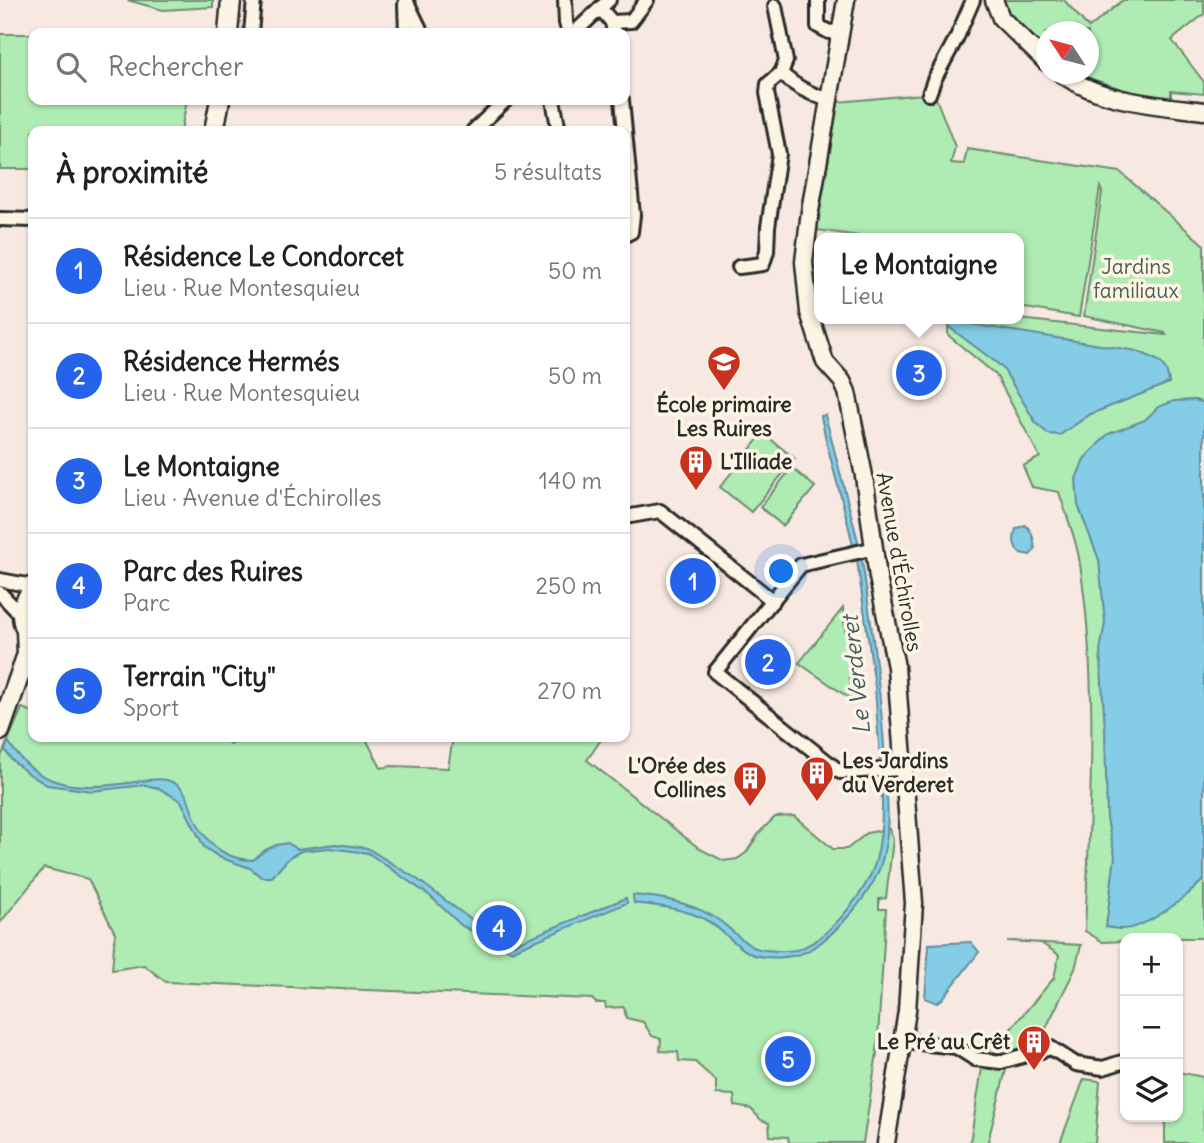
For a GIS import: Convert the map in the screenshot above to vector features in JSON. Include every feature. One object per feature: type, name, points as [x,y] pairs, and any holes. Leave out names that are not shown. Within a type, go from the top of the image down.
[{"type":"main road","points":[[228,28],[231,0]]},
{"type":"main road","points":[[215,126],[219,105]]},
{"type":"main road","points":[[1,728],[27,654],[25,600],[28,596]]},
{"type":"main road","points":[[1,728],[28,682]]},
{"type":"street","points":[[251,28],[254,0]]},
{"type":"street","points":[[405,0],[406,28]]},
{"type":"street","points":[[405,0],[419,28]]},
{"type":"street","points":[[565,0],[566,23],[569,28]]},
{"type":"street","points":[[578,28],[604,4],[613,28],[631,20],[647,0]]},
{"type":"street","points":[[818,0],[818,26],[830,32],[841,31]]},
{"type":"street","name":"Avenue d'Échirolles","points":[[846,0],[804,250],[809,312],[825,362],[847,392],[871,549],[896,667],[897,770],[914,903],[910,979],[886,1143]]},
{"type":"street","points":[[929,94],[973,0]]},
{"type":"street","points":[[994,0],[1000,18],[1036,52]]},
{"type":"street","points":[[739,267],[763,264],[767,251],[779,154],[767,93],[768,84],[781,73],[786,61],[775,6]]},
{"type":"street","points":[[781,73],[790,82],[830,100]]},
{"type":"street","points":[[1080,84],[1120,98],[1204,111]]},
{"type":"street","points":[[477,126],[501,105]]},
{"type":"street","points":[[554,105],[558,126]]},
{"type":"street","points":[[622,105],[624,126]]},
{"type":"street","points":[[630,184],[633,215],[630,232]]},
{"type":"street","points":[[0,219],[28,220]]},
{"type":"street","points":[[630,516],[660,511],[774,601]]},
{"type":"street","points":[[871,549],[801,565],[715,672],[840,772],[897,770]]},
{"type":"street","points":[[0,580],[28,587]]},
{"type":"street","points":[[0,593],[27,628]]},
{"type":"street","points":[[902,1041],[956,1047],[975,1059],[1001,1062],[1051,1048],[1076,1064],[1103,1068],[1120,1063]]},
{"type":"green space","points":[[127,0],[213,0],[213,7],[163,10]]},
{"type":"green space","points":[[1001,0],[1064,0],[1083,21],[1036,21],[1036,45],[1010,21]]},
{"type":"green space","points":[[1123,0],[1204,0],[1204,14],[1172,40],[1204,82],[1204,94],[1171,91],[1171,101],[1099,81],[1098,21]]},
{"type":"green space","points":[[0,34],[28,34],[28,105],[186,105],[182,126],[28,126],[28,169],[0,169]]},
{"type":"green space","name":"Jardins familiaux","points":[[934,93],[955,147],[951,163],[964,164],[967,149],[1120,172],[1204,245],[1204,938],[1183,938],[1183,933],[1120,933],[1120,941],[1103,942],[1085,931],[1091,791],[1091,698],[1085,605],[1077,550],[1059,492],[1032,487],[1023,466],[1040,457],[996,375],[948,335],[948,324],[1024,324],[1024,320],[1166,335],[1084,316],[1102,192],[1100,187],[1079,317],[1024,308],[1024,233],[838,233],[817,230],[838,102]]},
{"type":"green space","points":[[763,433],[795,459],[751,512],[720,487]]},
{"type":"green space","points":[[792,468],[815,487],[783,526],[760,507]]},
{"type":"green space","points":[[843,608],[852,700],[799,663]]},
{"type":"green space","points":[[22,708],[28,710],[28,742],[228,742],[231,745],[234,742],[368,742],[381,768],[448,768],[452,742],[600,742],[587,760],[700,849],[724,861],[737,859],[746,853],[760,832],[775,817],[794,816],[833,849],[847,849],[867,833],[889,829],[893,839],[886,898],[879,899],[879,909],[886,909],[877,1053],[863,1143],[789,1143],[788,1137],[770,1136],[769,1123],[761,1120],[751,1109],[735,1106],[734,1095],[716,1094],[716,1081],[695,1062],[679,1061],[678,1052],[660,1051],[661,1039],[652,1036],[643,1022],[626,1018],[624,1007],[606,1008],[605,1003],[596,1003],[592,999],[166,982],[144,965],[112,970],[115,933],[88,879],[44,868],[0,923],[0,759]]},
{"type":"green space","points":[[1007,941],[1081,945],[1075,969],[1044,1032],[1049,1034],[1045,1043],[1015,1052],[987,1052],[1003,1038],[1054,978],[1059,955],[1041,943]]},
{"type":"green space","points":[[982,1068],[1006,1070],[988,1141],[990,1143],[970,1143]]},
{"type":"green space","points":[[1183,1073],[1203,1077],[1204,1143],[1165,1143],[1165,1122],[1183,1122]]},
{"type":"green space","points":[[1084,1079],[1100,1081],[1095,1143],[1060,1143]]},
{"type":"water","points":[[950,324],[970,324],[1137,351],[1163,365],[1169,383],[1091,414],[1060,435],[1048,434],[1036,423],[1002,367],[949,327]]},
{"type":"water","points":[[1195,400],[1204,403],[1204,879],[1178,902],[1144,923],[1123,929],[1110,928],[1106,927],[1115,856],[1107,820],[1100,651],[1105,623],[1099,560],[1078,505],[1076,479],[1084,459],[1108,434],[1145,420],[1158,407],[1174,401]]},
{"type":"water","points":[[825,415],[859,545],[853,546],[824,432],[821,416]]},
{"type":"water","points":[[1025,525],[1034,543],[1035,550],[1030,555],[1020,553],[1014,542],[1016,529]]},
{"type":"water","points":[[857,560],[862,560],[869,610],[885,761],[880,761],[875,687]]},
{"type":"water","points":[[8,741],[33,770],[63,783],[97,786],[156,779],[179,786],[185,793],[196,822],[208,839],[223,852],[242,859],[253,860],[265,850],[288,843],[297,849],[335,844],[367,848],[417,879],[465,915],[514,944],[626,898],[627,903],[511,951],[462,926],[430,896],[368,853],[329,848],[301,851],[290,857],[272,877],[261,877],[250,868],[219,857],[204,847],[181,801],[158,788],[145,785],[92,791],[47,785],[11,759],[5,750]]},
{"type":"water","name":"Le Verderet","points":[[886,779],[887,832],[884,853],[876,876],[862,900],[842,923],[805,952],[785,957],[758,956],[746,951],[698,916],[671,908],[634,903],[633,895],[689,905],[720,921],[744,941],[759,949],[792,951],[808,945],[845,913],[872,872],[881,830],[881,780]]},
{"type":"water","points":[[971,942],[979,952],[943,998],[937,1003],[925,998],[929,944]]},
{"type":"place","name":"Le Montaigne","points":[[919,373]]},
{"type":"place","name":"École primaire Les Ruires","points":[[724,392]]},
{"type":"place","name":"L'Illiade","points":[[696,492]]},
{"type":"place","name":"Résidence Le Condorcet","points":[[693,581]]},
{"type":"place","name":"Résidence Hermés","points":[[768,662]]},
{"type":"place","name":"Les Jardins du Verderet","points":[[817,803]]},
{"type":"place","name":"L'Orée des Collines","points":[[750,808]]},
{"type":"place","name":"Parc des Ruires","points":[[499,928]]},
{"type":"place","name":"Terrain \"City\"","points":[[788,1059]]},
{"type":"place","name":"Le Pré au Crêt","points":[[1034,1072]]}]
